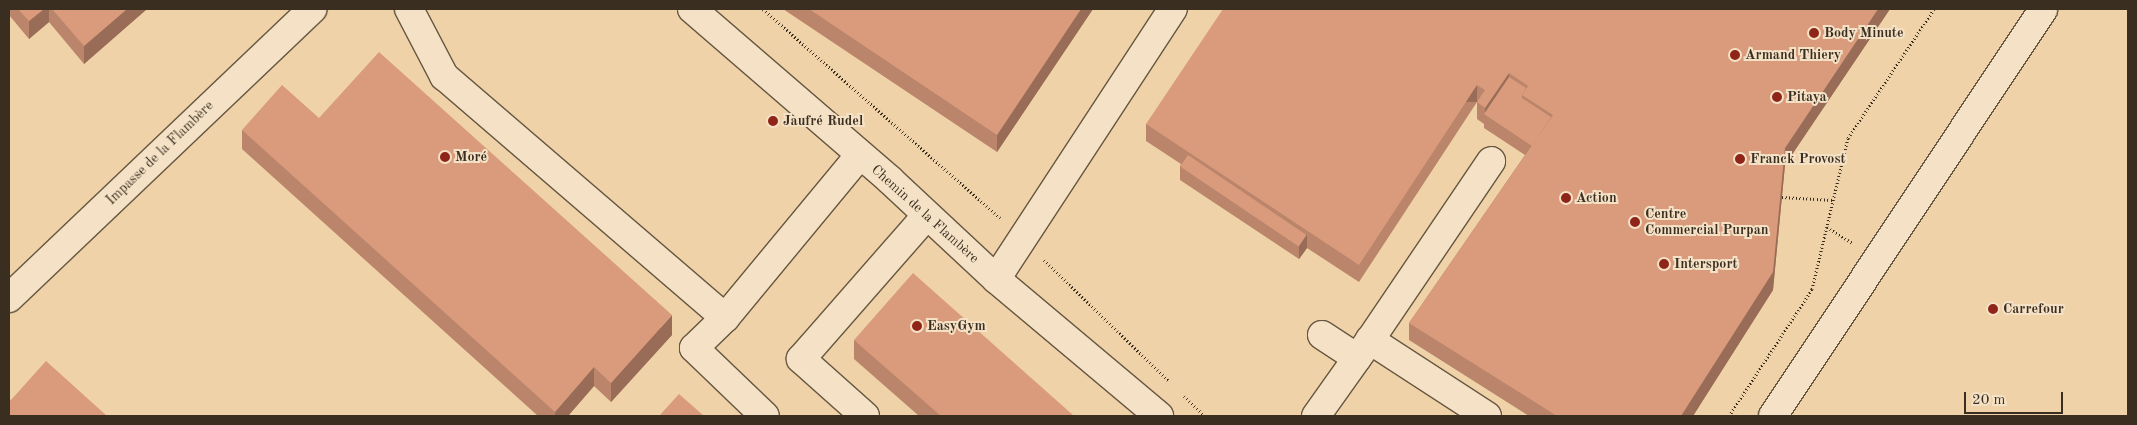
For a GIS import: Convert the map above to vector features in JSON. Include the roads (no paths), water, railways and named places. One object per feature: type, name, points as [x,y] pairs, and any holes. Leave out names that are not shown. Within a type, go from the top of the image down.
[{"type":"street","name":"Impasse de la Flambère","points":[[9,298],[312,9]]},
{"type":"street","points":[[409,9],[444,76],[725,318]]},
{"type":"street","name":"Chemin de la Flambère","points":[[692,9],[860,155],[996,280],[1159,416]]},
{"type":"street","points":[[996,280],[1021,238],[1173,9]]},
{"type":"street","points":[[1773,416],[2043,9]]},
{"type":"street","points":[[765,416],[694,348],[725,318],[860,155]]},
{"type":"street","points":[[1316,416],[1364,349],[1491,161]]},
{"type":"street","points":[[865,416],[801,359],[927,215]]},
{"type":"street","points":[[1322,335],[1364,349],[1487,416]]},
{"type":"place","name":"Body Minute","points":[[1814,33]]},
{"type":"place","name":"Armand Thiery","points":[[1735,55]]},
{"type":"place","name":"Pitaya","points":[[1777,97]]},
{"type":"place","name":"Jaufré Rudel","points":[[773,121]]},
{"type":"place","name":"Moré","points":[[445,157]]},
{"type":"place","name":"Franck Provost","points":[[1740,159]]},
{"type":"place","name":"Action","points":[[1566,198]]},
{"type":"place","name":"Centre Commercial Purpan","points":[[1635,222]]},
{"type":"place","name":"Intersport","points":[[1664,264]]},
{"type":"place","name":"Carrefour","points":[[1993,309]]},
{"type":"place","name":"EasyGym","points":[[917,326]]}]
